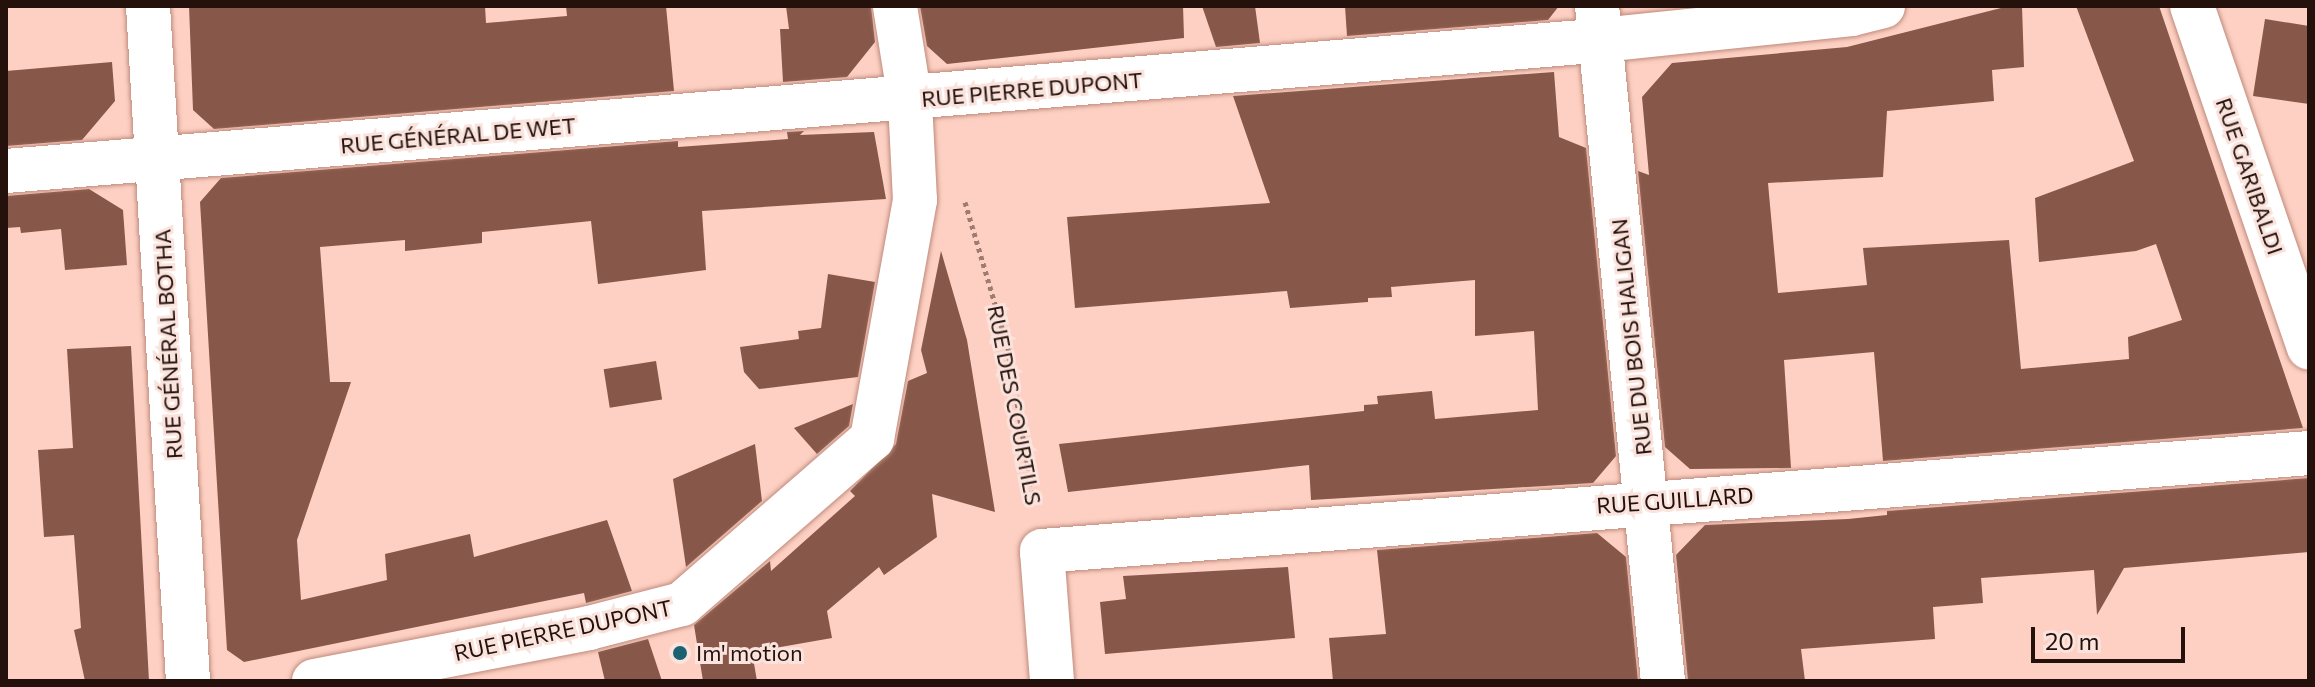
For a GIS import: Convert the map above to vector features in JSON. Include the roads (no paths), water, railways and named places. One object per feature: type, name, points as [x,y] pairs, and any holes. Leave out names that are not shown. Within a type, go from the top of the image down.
[{"type":"street","name":"RUE GÉNÉRAL BOTHA","points":[[148,6],[188,681]]},
{"type":"street","points":[[895,6],[910,100]]},
{"type":"street","name":"RUE PIERRE DUPONT","points":[[314,681],[380,675],[682,604],[872,439],[915,200],[910,100],[1600,23],[1852,14],[1883,6]]},
{"type":"street","name":"RUE GARIBALDI","points":[[2192,6],[2309,347]]},
{"type":"street","name":"RUE DU BOIS HALIGAN","points":[[1600,23],[1663,681]]},
{"type":"street","name":"RUE GÉNÉRAL DE WET","points":[[6,171],[910,100]]},
{"type":"street","name":"RUE GUILLARD","points":[[1052,681],[1042,551],[2309,453]]},
{"type":"place","name":"Im' motion","points":[[680,653]]}]
